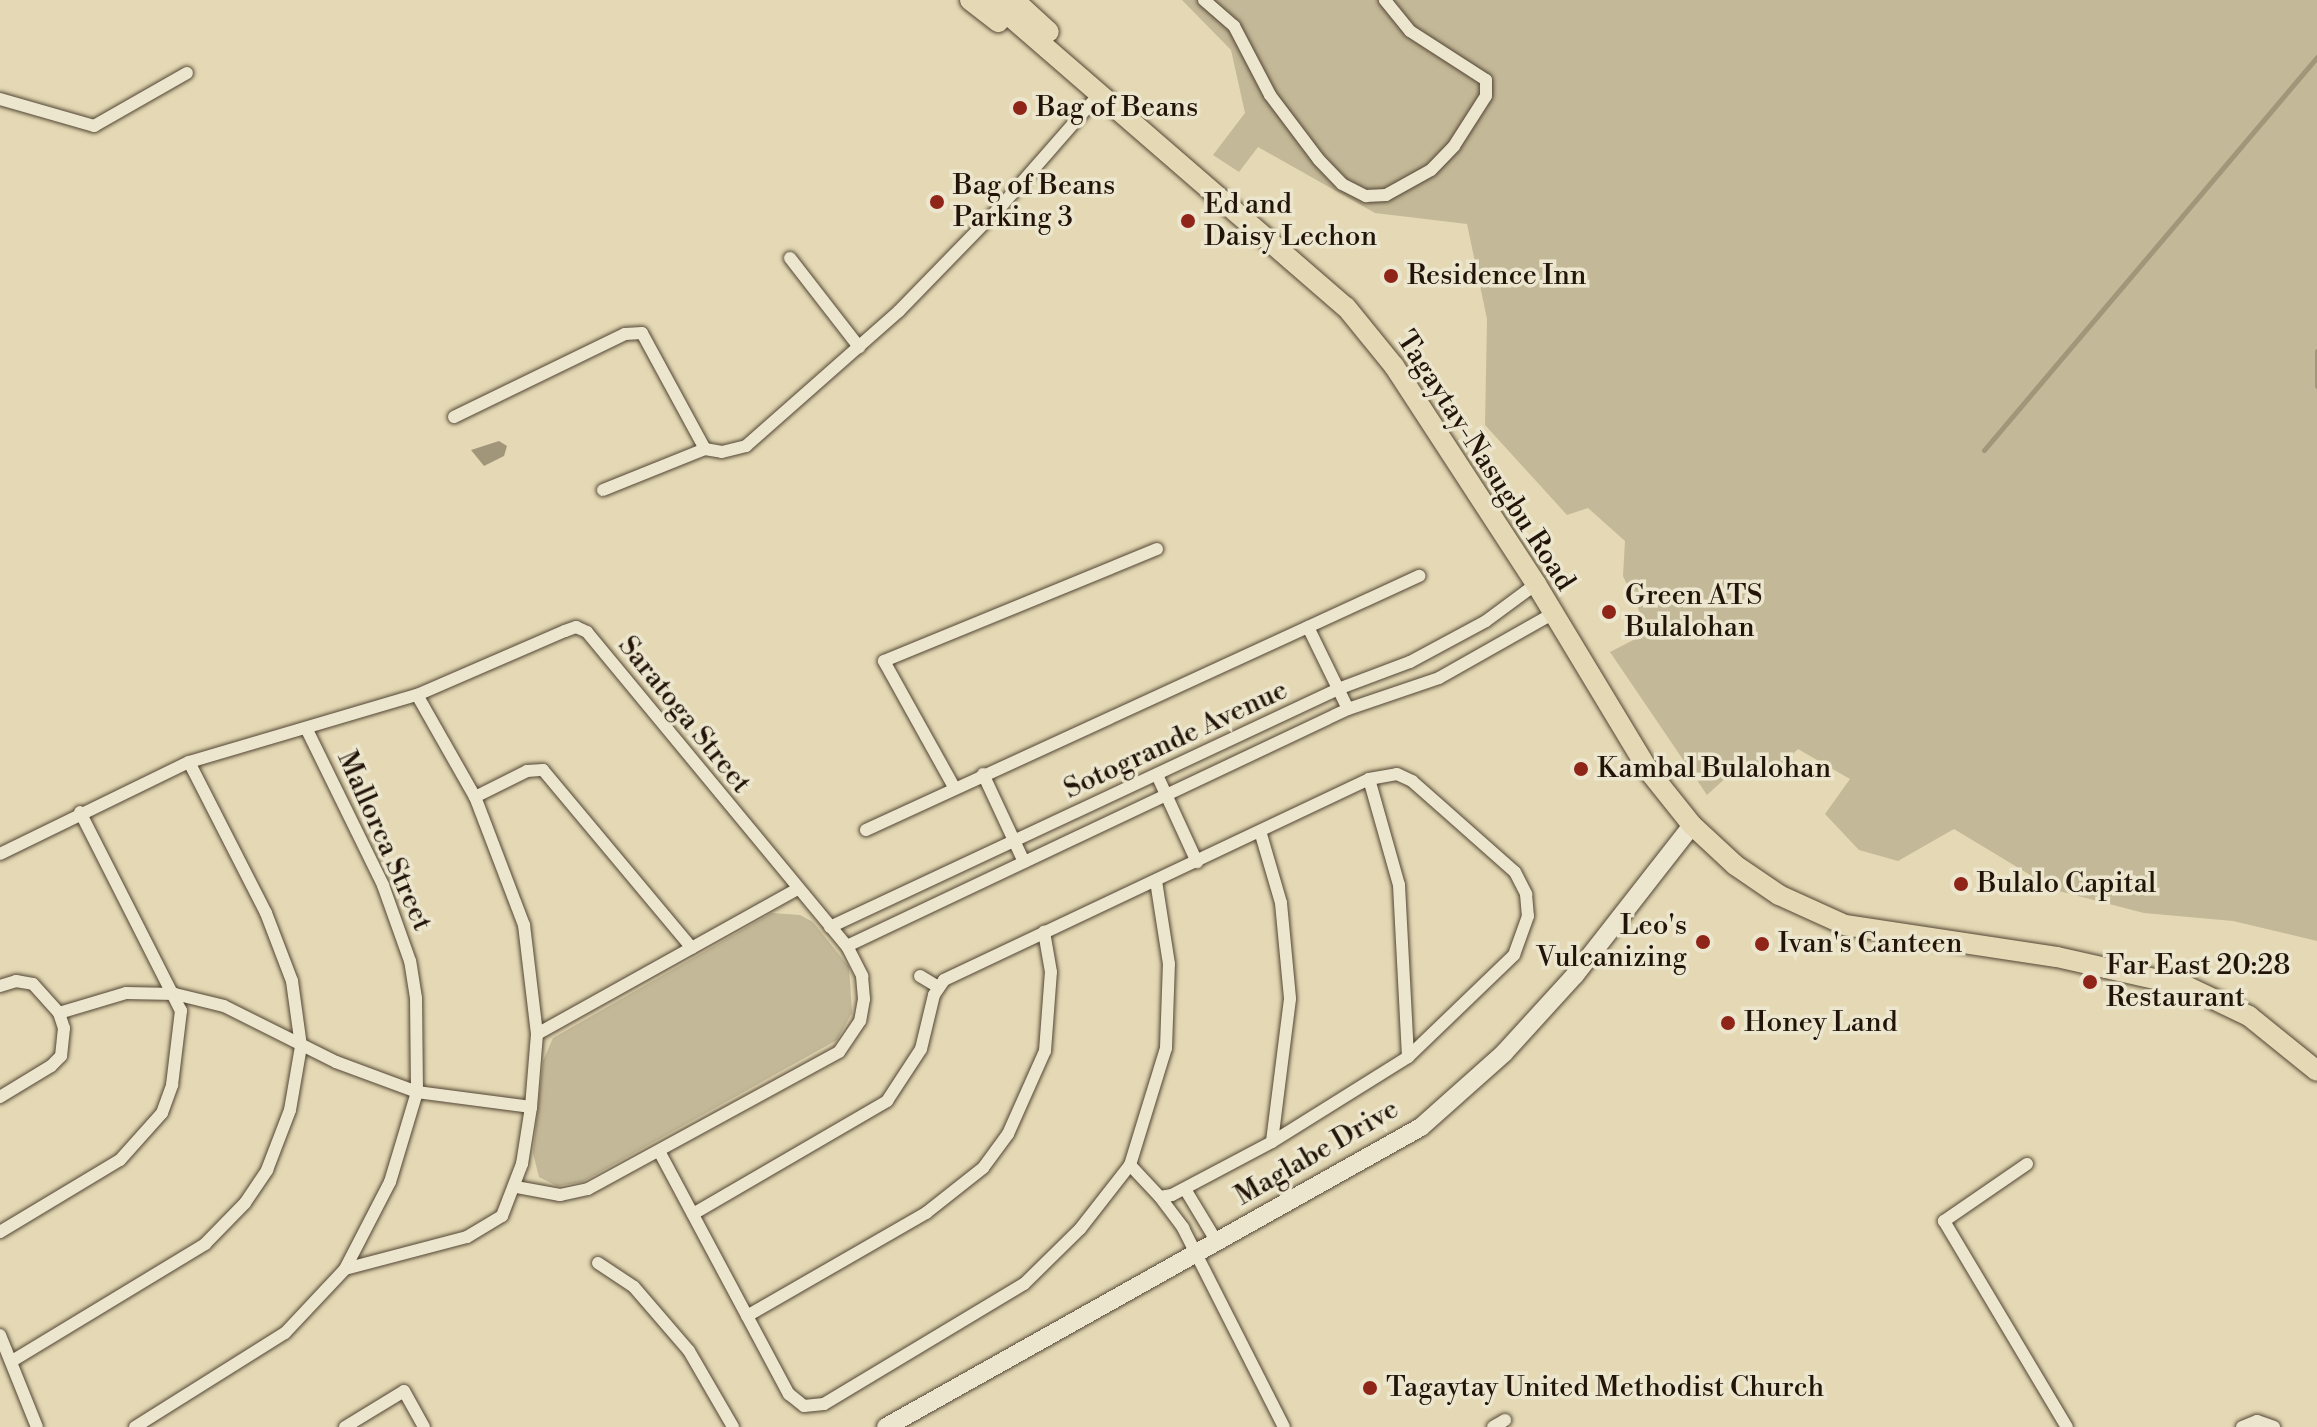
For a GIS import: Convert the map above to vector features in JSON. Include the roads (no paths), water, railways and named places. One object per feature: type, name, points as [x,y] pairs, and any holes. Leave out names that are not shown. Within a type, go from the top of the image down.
[{"type":"main road","name":"Tagaytay-Nasugbu Road","points":[[970,0],[1038,55],[1101,92]]},
{"type":"main road","name":"Tagaytay-Nasugbu Road","points":[[991,0],[1346,307],[1394,366],[1536,584],[1648,770],[1692,825],[1735,865],[1814,914],[1845,925],[2057,957],[2186,986],[2249,1016],[2317,1071]]},
{"type":"main road","name":"Tagaytay-Nasugbu Road","points":[[1014,0],[1101,92]]},
{"type":"main road","name":"Maglabe Drive","points":[[886,1427],[1421,1127],[1504,1053],[1575,975],[1692,825]]},
{"type":"street","points":[[1204,0],[1234,26],[1270,95],[1319,160],[1342,184],[1366,196],[1386,195],[1431,170],[1454,146],[1486,96],[1486,80],[1410,31],[1385,0]]},
{"type":"street","points":[[0,99],[94,126],[187,73]]},
{"type":"street","points":[[603,490],[705,449],[722,452],[746,446],[859,347],[1003,204],[1101,92]]},
{"type":"street","points":[[790,258],[859,347]]},
{"type":"street","points":[[454,417],[625,334],[642,333],[705,449]]},
{"type":"street","points":[[954,787],[884,661],[1157,549]]},
{"type":"street","points":[[866,830],[1419,576]]},
{"type":"street","name":"Sotogrande Avenue","points":[[830,927],[1015,843],[1338,689],[1410,662],[1443,645],[1536,584]]},
{"type":"street","name":"Sotogrande Avenue","points":[[847,946],[1348,709],[1420,685],[1552,614]]},
{"type":"street","name":"Saratoga Street","points":[[0,854],[80,812],[189,762],[307,730],[417,695],[576,627],[587,632],[796,890],[847,946],[862,976],[864,999],[860,1021],[839,1052],[659,1151],[575,1194],[516,1187]]},
{"type":"street","points":[[1308,627],[1348,709]]},
{"type":"street","points":[[1443,645],[1455,668]]},
{"type":"street","points":[[1410,662],[1420,685]]},
{"type":"street","points":[[345,1269],[485,1229],[502,1216],[516,1187],[531,1107],[537,1034],[524,925],[475,797],[417,695]]},
{"type":"street","name":"Mallorca Street","points":[[135,1427],[285,1333],[345,1269],[390,1182],[417,1092],[416,998],[410,961],[383,885],[307,730]]},
{"type":"street","points":[[12,1361],[184,1260],[226,1224],[267,1170],[299,1077],[301,1046],[283,951],[189,762]]},
{"type":"street","points":[[475,797],[527,771],[543,770],[692,948]]},
{"type":"street","points":[[983,774],[1024,862]]},
{"type":"street","points":[[693,1214],[887,1101],[921,1049],[938,987],[961,970],[1369,779],[1397,774],[1412,781],[1500,856],[1526,894],[1526,926],[1514,955],[1408,1057],[1272,1142],[1185,1189],[1160,1197]]},
{"type":"street","points":[[1157,775],[1197,862]]},
{"type":"street","points":[[1369,779],[1399,885],[1408,1057]]},
{"type":"street","points":[[0,1232],[89,1180],[142,1141],[162,1113],[172,1085],[181,1011],[80,812]]},
{"type":"street","points":[[1260,831],[1281,903],[1290,999],[1272,1142]]},
{"type":"street","points":[[659,1151],[795,1402],[824,1404],[1024,1284],[1080,1229],[1130,1165],[1158,1086],[1166,1048],[1169,964],[1156,881]]},
{"type":"street","points":[[537,1034],[796,890]]},
{"type":"street","points":[[747,1316],[926,1213],[983,1168],[1008,1134],[1045,1051],[1051,972],[1044,932]]},
{"type":"street","points":[[920,976],[938,987]]},
{"type":"street","points":[[0,986],[16,981],[33,984],[59,1013],[64,1028],[61,1056],[0,1097]]},
{"type":"street","points":[[59,1013],[126,993],[175,994],[224,1006],[301,1046],[417,1092],[531,1107]]},
{"type":"street","points":[[2027,1164],[1944,1221],[2067,1427]]},
{"type":"street","points":[[1130,1165],[1160,1197],[1195,1255],[1284,1427]]},
{"type":"street","points":[[1185,1189],[1217,1242]]},
{"type":"street","points":[[598,1263],[634,1287],[689,1351],[733,1427]]},
{"type":"street","points":[[0,1335],[37,1427]]},
{"type":"street","points":[[345,1427],[404,1391],[424,1427]]},
{"type":"street","points":[[2242,1427],[2257,1421],[2274,1427]]},
{"type":"waterway","points":[[1984,450],[2317,57]]},
{"type":"waterway","points":[[2317,351],[2317,386]]},
{"type":"place","name":"Bag of Beans","points":[[1020,108]]},
{"type":"place","name":"Bag of Beans Parking 3","points":[[937,202]]},
{"type":"place","name":"Ed and Daisy Lechon","points":[[1188,221]]},
{"type":"place","name":"Residence Inn","points":[[1391,276]]},
{"type":"place","name":"Green ATS Bulalohan","points":[[1609,612]]},
{"type":"place","name":"Kambal Bulalohan","points":[[1581,769]]},
{"type":"place","name":"Bulalo Capital","points":[[1961,884]]},
{"type":"place","name":"Leo's Vulcanizing","points":[[1703,942]]},
{"type":"place","name":"Ivan's Canteen","points":[[1762,944]]},
{"type":"place","name":"Far East 20:28 Restaurant","points":[[2090,982]]},
{"type":"place","name":"Honey Land","points":[[1728,1023]]},
{"type":"place","name":"Tagaytay United Methodist Church","points":[[1370,1388]]}]
